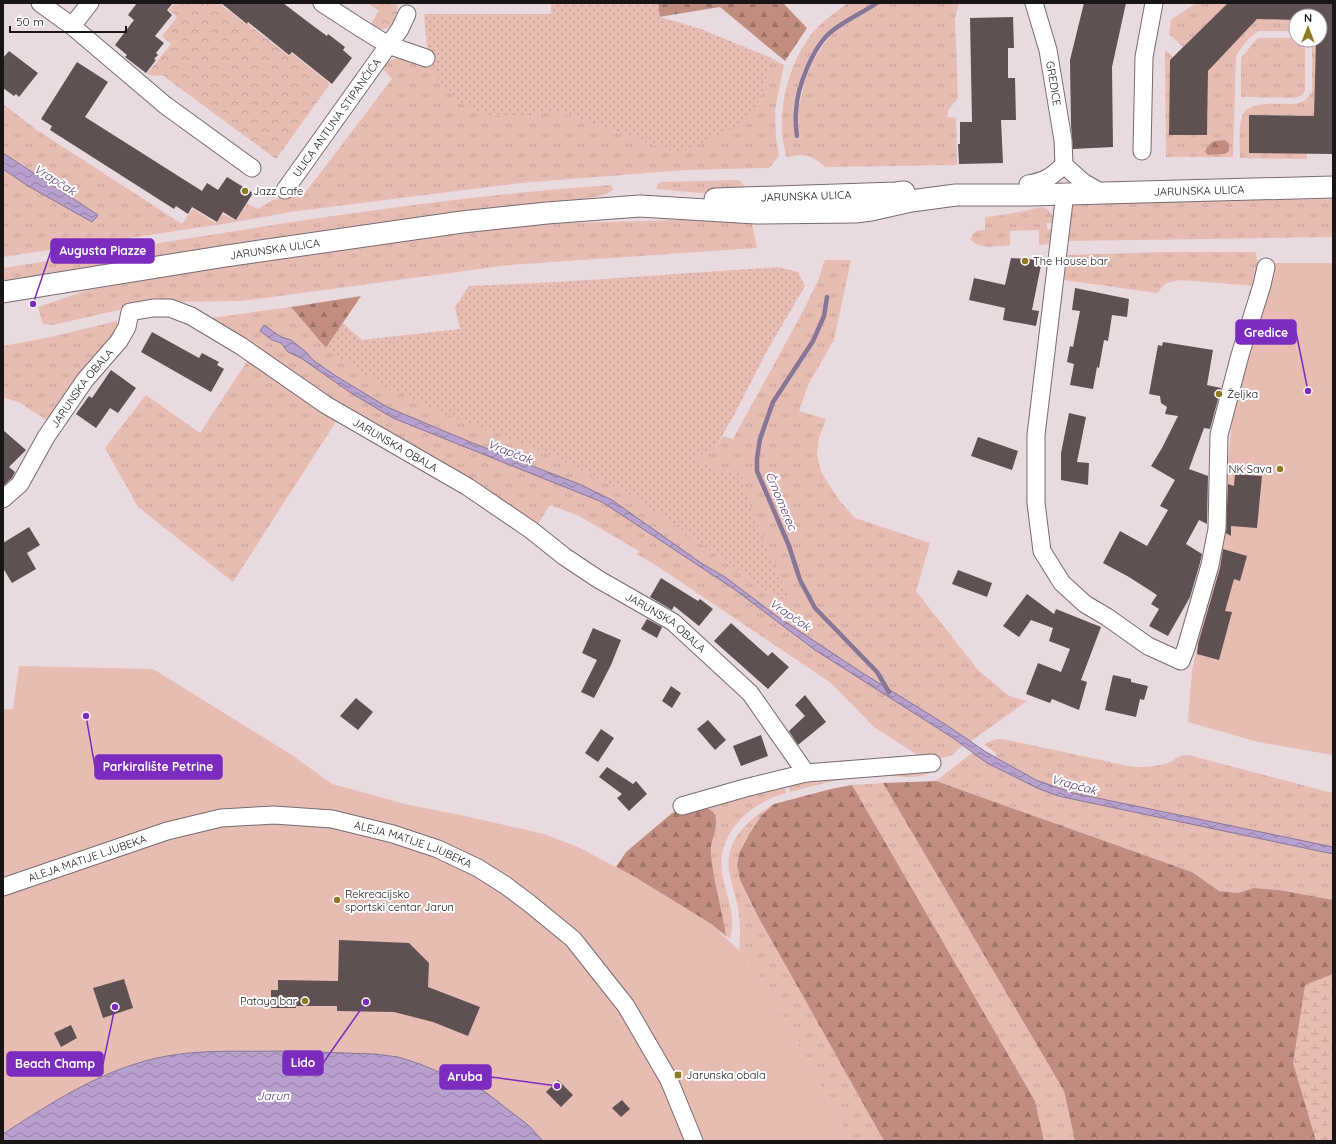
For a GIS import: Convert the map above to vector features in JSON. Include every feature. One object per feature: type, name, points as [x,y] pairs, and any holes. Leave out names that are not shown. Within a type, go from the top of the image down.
[{"type":"street","points":[[40,3],[72,26],[165,104],[252,168]]},
{"type":"street","points":[[72,26],[90,3]]},
{"type":"street","points":[[322,3],[359,28],[388,45],[426,58]]},
{"type":"street","name":"GREDICE","points":[[1034,3],[1048,50],[1063,140],[1064,165]]},
{"type":"street","points":[[1142,151],[1144,57],[1154,3]]},
{"type":"street","name":"ULICA ANTUNA STIPANČIĆA","points":[[285,190],[405,22],[407,14]]},
{"type":"street","points":[[1028,184],[1042,182],[1052,176],[1064,165],[1083,182],[1102,193]]},
{"type":"street","name":"JARUNSKA ULICA","points":[[547,213],[573,205],[616,197],[664,195],[699,200],[896,193],[942,185],[1028,184],[1065,193]]},
{"type":"street","name":"JARUNSKA ULICA","points":[[3,292],[226,256],[462,222],[547,213],[640,206],[756,213],[855,212],[911,201],[956,196],[1333,187]]},
{"type":"street","points":[[1065,193],[1036,435],[1036,503],[1042,551],[1062,583],[1085,604],[1108,617],[1148,646],[1181,661],[1210,565],[1217,529],[1219,435],[1240,355],[1262,285],[1266,267]]},
{"type":"street","name":"JARUNSKA OBALA","points":[[3,499],[20,484],[46,437],[85,380],[119,341],[127,327],[130,312],[153,308],[170,308],[191,316],[241,346],[326,405],[468,487],[531,530],[565,557],[598,579],[673,622],[750,693],[806,773]]},
{"type":"street","points":[[682,806],[806,773],[932,763]]},
{"type":"street","name":"ALEJA MATIJE LJUBEKA","points":[[3,887],[167,831],[221,818],[274,815],[332,819],[393,834],[438,849],[478,868],[505,885],[573,939],[626,1006],[669,1080],[694,1141]]},
{"type":"green space","points":[[175,3],[219,3],[289,56],[292,53],[330,84],[276,159],[162,75],[155,76],[147,74],[171,44],[162,36],[177,17],[169,10]]},
{"type":"green space","points":[[367,3],[397,3],[397,22],[384,29],[373,29],[369,27],[379,11]]},
{"type":"green space","points":[[551,3],[658,3],[660,17],[701,29],[771,58],[762,94],[745,123],[678,153],[553,110],[526,117],[490,116],[459,103],[439,80],[428,59],[424,14],[551,14]]},
{"type":"green space","points":[[658,3],[783,3],[807,28],[785,61],[720,7],[659,17]]},
{"type":"green space","points":[[848,3],[873,3],[831,29],[817,45],[811,55],[805,66],[794,101],[793,117],[796,139],[801,138],[799,135],[798,111],[805,80],[814,59],[832,33],[881,3],[959,3],[955,18],[958,98],[948,111],[947,117],[956,118],[957,165],[826,167],[811,157],[803,155],[786,157],[782,133],[782,117],[786,90],[794,64],[800,52],[815,30],[826,19]]},
{"type":"green space","points":[[1196,3],[1228,3],[1183,47],[1169,34],[1171,20]]},
{"type":"green space","points":[[1257,19],[1288,20],[1288,31],[1259,31],[1249,38],[1236,56],[1233,157],[1166,157],[1165,50],[1173,57],[1170,60],[1169,135],[1207,135],[1208,71]]},
{"type":"green space","points":[[1288,38],[1288,48],[1305,48],[1305,90],[1301,96],[1295,98],[1241,97],[1241,58],[1257,39]]},
{"type":"green space","points":[[1312,48],[1316,48],[1315,116],[1249,115],[1249,153],[1307,153],[1307,159],[1240,158],[1240,126],[1242,117],[1246,111],[1251,107],[1258,105],[1299,103],[1304,101],[1312,92]]},
{"type":"green space","points":[[399,58],[425,67],[428,59],[526,117],[553,110],[678,153],[762,94],[771,58],[784,65],[775,110],[776,138],[779,156],[769,168],[686,170],[520,183],[290,212],[236,222],[3,257],[3,104],[37,130],[182,224],[193,209],[216,223],[223,214],[236,221],[247,204],[258,209],[279,198],[301,198],[392,79],[382,68],[386,61]]},
{"type":"green space","points":[[1225,140],[1229,144],[1229,151],[1224,154],[1208,155],[1205,152],[1212,142]]},
{"type":"green space","points":[[739,180],[747,189],[726,194],[656,189],[658,184],[662,182]]},
{"type":"green space","points":[[611,185],[613,189],[610,192],[590,198],[382,224],[3,281],[3,268],[306,220],[382,209],[535,191]]},
{"type":"green space","points":[[1333,199],[1333,237],[1067,241],[1070,208],[1076,202]]},
{"type":"green space","points":[[1041,207],[1047,209],[1053,216],[1052,223],[1047,223],[1047,229],[1053,229],[1050,244],[1040,245],[1039,230],[1010,231],[1010,245],[984,246],[971,240],[972,235],[976,231],[985,230],[985,217],[1009,214]]},
{"type":"green space","points":[[751,218],[757,248],[509,265],[242,301],[164,302],[132,307],[53,325],[43,324],[38,307],[88,290],[266,259],[465,229],[530,224]]},
{"type":"green space","points":[[1165,252],[1256,252],[1259,277],[1257,286],[1180,280],[1166,283],[1157,293],[1064,280],[1067,255]]},
{"type":"green space","points":[[825,260],[851,260],[834,340],[808,385],[799,411],[826,419],[819,438],[817,455],[821,472],[839,500],[855,518],[930,543],[916,591],[978,670],[1009,696],[1027,701],[971,741],[963,745],[952,755],[943,758],[922,758],[874,727],[831,683],[637,554],[639,551],[579,516],[550,505],[535,528],[403,446],[211,318],[291,307],[326,348],[506,437],[553,456],[626,492],[712,551],[783,604],[789,596],[761,533],[739,467],[726,474],[698,460],[695,456],[713,451],[723,436],[733,439],[800,317],[818,281]]},
{"type":"green space","name":"NK Sava","points":[[1275,263],[1333,263],[1333,755],[1258,742],[1188,722],[1192,671],[1198,644],[1194,643],[1222,528],[1233,410]]},
{"type":"green space","points":[[778,267],[798,272],[805,286],[768,349],[733,417],[713,451],[696,456],[698,460],[726,474],[739,467],[761,533],[789,596],[784,604],[712,551],[626,492],[553,456],[446,414],[384,387],[326,348],[343,323],[362,340],[460,329],[455,307],[469,286],[559,282]]},
{"type":"green space","points":[[361,296],[326,348],[291,307]]},
{"type":"green space","points":[[117,321],[118,329],[51,423],[20,403],[3,397],[3,346],[51,337]]},
{"type":"green space","points":[[248,360],[337,420],[233,582],[138,507],[105,448],[146,395],[200,433]]},
{"type":"green space","name":"Rekreacijsko sportski centar Jarun","points":[[19,666],[153,669],[292,755],[332,784],[409,805],[544,834],[578,847],[633,876],[711,924],[743,954],[765,984],[851,1141],[3,1141],[3,709],[13,709]]},
{"type":"green space","points":[[997,739],[1003,739],[1133,767],[1159,765],[1168,763],[1182,755],[1188,755],[1333,793],[1333,847],[1073,793],[1036,780],[995,756],[996,753],[984,744]]},
{"type":"green space","points":[[973,752],[1014,777],[1058,796],[1333,854],[1333,900],[1279,890],[1254,888],[1238,893],[1219,891],[1192,872],[936,781]]},
{"type":"green space","points":[[934,765],[941,766],[923,776],[911,777],[879,775],[851,778],[790,792],[788,781]]},
{"type":"green space","points":[[936,781],[1192,872],[1219,891],[1238,893],[1254,888],[1279,890],[1333,900],[1333,1141],[1075,1141],[1064,1091],[883,783]]},
{"type":"green space","points":[[783,782],[786,793],[773,797],[749,812],[730,832],[725,845],[722,858],[722,873],[732,913],[732,930],[730,939],[726,936],[712,866],[711,851],[716,823],[704,807]]},
{"type":"green space","points":[[883,783],[1064,1091],[1075,1141],[1044,1141],[1035,1101],[852,785]]},
{"type":"green space","points":[[852,785],[1035,1101],[1044,1141],[884,1141],[758,917],[740,880],[737,865],[739,853],[749,834],[762,815],[774,804]]},
{"type":"green space","points":[[774,804],[762,816],[740,849],[737,865],[740,879],[743,888],[762,924],[884,1141],[851,1141],[765,984],[739,949],[739,913],[729,871],[731,849],[735,840],[748,823]]},
{"type":"green space","points":[[704,807],[714,813],[716,821],[711,853],[726,936],[711,924],[616,867],[626,852],[671,814],[679,809]]},
{"type":"green space","points":[[1333,974],[1333,1141],[1316,1141],[1293,1063],[1305,985]]},
{"type":"water","points":[[3,153],[98,215],[96,218],[92,222],[28,186],[3,169]]},
{"type":"water","points":[[264,325],[281,337],[291,340],[306,352],[314,361],[336,376],[387,407],[475,444],[579,484],[612,500],[701,563],[725,577],[778,617],[861,672],[948,726],[986,752],[1036,780],[1073,793],[1333,847],[1333,854],[1058,796],[1037,788],[987,763],[953,738],[815,650],[734,589],[602,502],[393,418],[351,393],[301,358],[288,352],[281,343],[272,340],[260,331]]},
{"type":"water","name":"Jarun","points":[[285,1051],[375,1054],[398,1057],[420,1064],[484,1091],[528,1125],[543,1141],[3,1141],[3,1134],[42,1109],[81,1087],[123,1068],[167,1056],[196,1052]]},
{"type":"building","points":[[137,3],[173,3],[167,10],[172,15],[155,36],[164,43],[156,53],[158,55],[154,59],[156,60],[146,73],[125,57],[127,55],[115,45],[134,20],[128,15]]},
{"type":"building","points":[[221,3],[283,3],[327,36],[328,34],[345,47],[343,50],[352,58],[332,84],[292,52],[289,55],[248,22],[247,24]]},
{"type":"building","points":[[1084,3],[1126,3],[1112,67],[1113,147],[1073,149],[1070,60]]},
{"type":"building","points":[[1228,3],[1333,3],[1333,154],[1249,153],[1249,115],[1314,116],[1316,48],[1328,48],[1328,8],[1288,8],[1288,20],[1257,19],[1208,71],[1207,135],[1169,135],[1170,60]]},
{"type":"building","points":[[1013,17],[1014,48],[1008,48],[1008,78],[1015,78],[1016,120],[1001,120],[1003,163],[959,164],[958,144],[960,144],[960,122],[972,122],[970,18]]},
{"type":"building","points":[[9,51],[38,73],[19,97],[16,94],[14,96],[3,88],[3,58]]},
{"type":"building","points":[[77,62],[108,82],[85,117],[202,191],[207,183],[218,190],[227,177],[253,193],[236,220],[223,212],[217,222],[192,207],[188,214],[176,206],[174,209],[50,130],[52,126],[41,119]]},
{"type":"building","points":[[1011,258],[1042,260],[1032,310],[1039,311],[1036,326],[1003,320],[1005,308],[969,300],[974,278],[1005,285]]},
{"type":"building","points":[[1075,288],[1129,299],[1127,317],[1112,315],[1108,341],[1104,340],[1099,368],[1097,367],[1093,389],[1070,385],[1074,364],[1067,362],[1070,346],[1073,347],[1080,311],[1072,310]]},
{"type":"building","points":[[152,332],[199,358],[202,353],[219,362],[217,365],[224,369],[211,392],[141,352]]},
{"type":"building","points":[[1163,342],[1213,350],[1207,385],[1221,388],[1210,429],[1204,428],[1189,469],[1208,476],[1207,524],[1199,520],[1186,544],[1202,554],[1190,597],[1168,636],[1149,626],[1159,609],[1151,604],[1157,595],[1129,577],[1103,563],[1120,531],[1147,546],[1168,510],[1160,506],[1175,480],[1151,466],[1178,416],[1165,414],[1167,407],[1161,403],[1160,396],[1149,394],[1158,345],[1162,346]]},
{"type":"building","points":[[111,370],[136,388],[118,413],[110,408],[96,428],[76,414],[89,396],[92,398]]},
{"type":"building","points":[[1069,413],[1086,417],[1077,462],[1089,463],[1088,485],[1061,480],[1061,453]]},
{"type":"building","points":[[3,430],[26,450],[9,467],[15,472],[12,478],[3,486]]},
{"type":"building","points":[[978,437],[1018,451],[1012,470],[971,456]]},
{"type":"building","points":[[1235,474],[1262,476],[1257,528],[1231,526],[1231,536],[1226,533],[1228,484],[1234,486]]},
{"type":"building","points":[[29,527],[40,545],[27,553],[36,569],[12,583],[3,568],[3,543]]},
{"type":"building","points":[[1223,549],[1247,556],[1240,581],[1234,579],[1225,611],[1232,612],[1219,660],[1197,654],[1198,644],[1220,568]]},
{"type":"building","points":[[958,570],[992,583],[987,597],[952,584]]},
{"type":"building","points":[[661,578],[698,601],[700,599],[713,609],[699,626],[674,606],[672,610],[650,597]]},
{"type":"building","points":[[1027,594],[1054,614],[1056,609],[1101,627],[1081,680],[1087,682],[1079,710],[1052,699],[1050,703],[1026,694],[1038,663],[1061,672],[1070,649],[1049,641],[1053,628],[1031,620],[1019,637],[1003,626]]},
{"type":"building","points":[[647,619],[662,627],[657,638],[641,629]]},
{"type":"building","points":[[731,623],[768,656],[772,652],[789,667],[768,689],[714,641]]},
{"type":"building","points":[[593,628],[621,640],[611,665],[594,698],[581,692],[597,660],[582,653]]},
{"type":"building","points":[[1113,675],[1131,679],[1131,682],[1148,686],[1144,700],[1140,699],[1136,717],[1105,710]]},
{"type":"building","points":[[671,686],[681,693],[672,708],[662,701]]},
{"type":"building","points":[[805,695],[826,722],[798,745],[789,731],[805,716],[795,705]]},
{"type":"building","points":[[356,698],[373,712],[358,730],[340,716]]},
{"type":"building","points":[[708,720],[726,740],[715,750],[697,729]]},
{"type":"building","points":[[601,729],[614,738],[598,762],[585,753]]},
{"type":"building","points":[[761,735],[768,756],[741,766],[733,746]]},
{"type":"building","points":[[607,767],[633,784],[636,781],[647,794],[629,811],[617,798],[622,794],[599,777]]},
{"type":"building","points":[[339,940],[409,943],[429,963],[428,987],[480,1007],[468,1036],[433,1022],[394,1012],[337,1011],[337,1006],[296,1006],[296,1008],[271,1008],[271,990],[278,990],[278,980],[338,981]]},
{"type":"building","points":[[124,979],[133,1008],[103,1018],[93,988]]},
{"type":"building","points":[[71,1025],[77,1038],[61,1047],[54,1033]]},
{"type":"building","points":[[558,1080],[573,1095],[561,1107],[546,1092]]},
{"type":"building","points":[[622,1100],[630,1109],[621,1117],[612,1108]]},
{"type":"waterway","name":"Črnomerec","points":[[797,136],[796,114],[799,90],[807,68],[818,46],[832,31],[877,3]]},
{"type":"waterway","name":"Črnomerec","points":[[827,297],[824,316],[813,341],[773,402],[760,439],[757,458],[757,471],[789,546],[800,580],[815,608],[877,672],[889,692]]},
{"type":"place","name":"Jazz Cafe","points":[[245,191]]},
{"type":"place","name":"The House bar","points":[[1025,261]]},
{"type":"place","name":"Augusta Piazze","points":[[33,304]]},
{"type":"place","name":"Gredice","points":[[1308,391]]},
{"type":"place","name":"Željka","points":[[1219,394]]},
{"type":"place","name":"NK Sava","points":[[1280,469]]},
{"type":"place","name":"Parkiralište Petrine","points":[[86,716]]},
{"type":"place","name":"Rekreacijsko sportski centar Jarun","points":[[337,900]]},
{"type":"place","name":"Pataya bar","points":[[305,1001]]},
{"type":"place","name":"Lido","points":[[366,1002]]},
{"type":"place","name":"Beach Champ","points":[[115,1007]]},
{"type":"place","name":"Jarunska obala","points":[[678,1075]]},
{"type":"place","name":"Aruba","points":[[557,1086]]},
{"type":"water label","name":"Vrapčak","points":[[55,180]]},
{"type":"water label","name":"Vrapčak","points":[[510,452]]},
{"type":"water label","name":"Vrapčak","points":[[790,615]]},
{"type":"water label","name":"Vrapčak","points":[[1074,785]]}]
